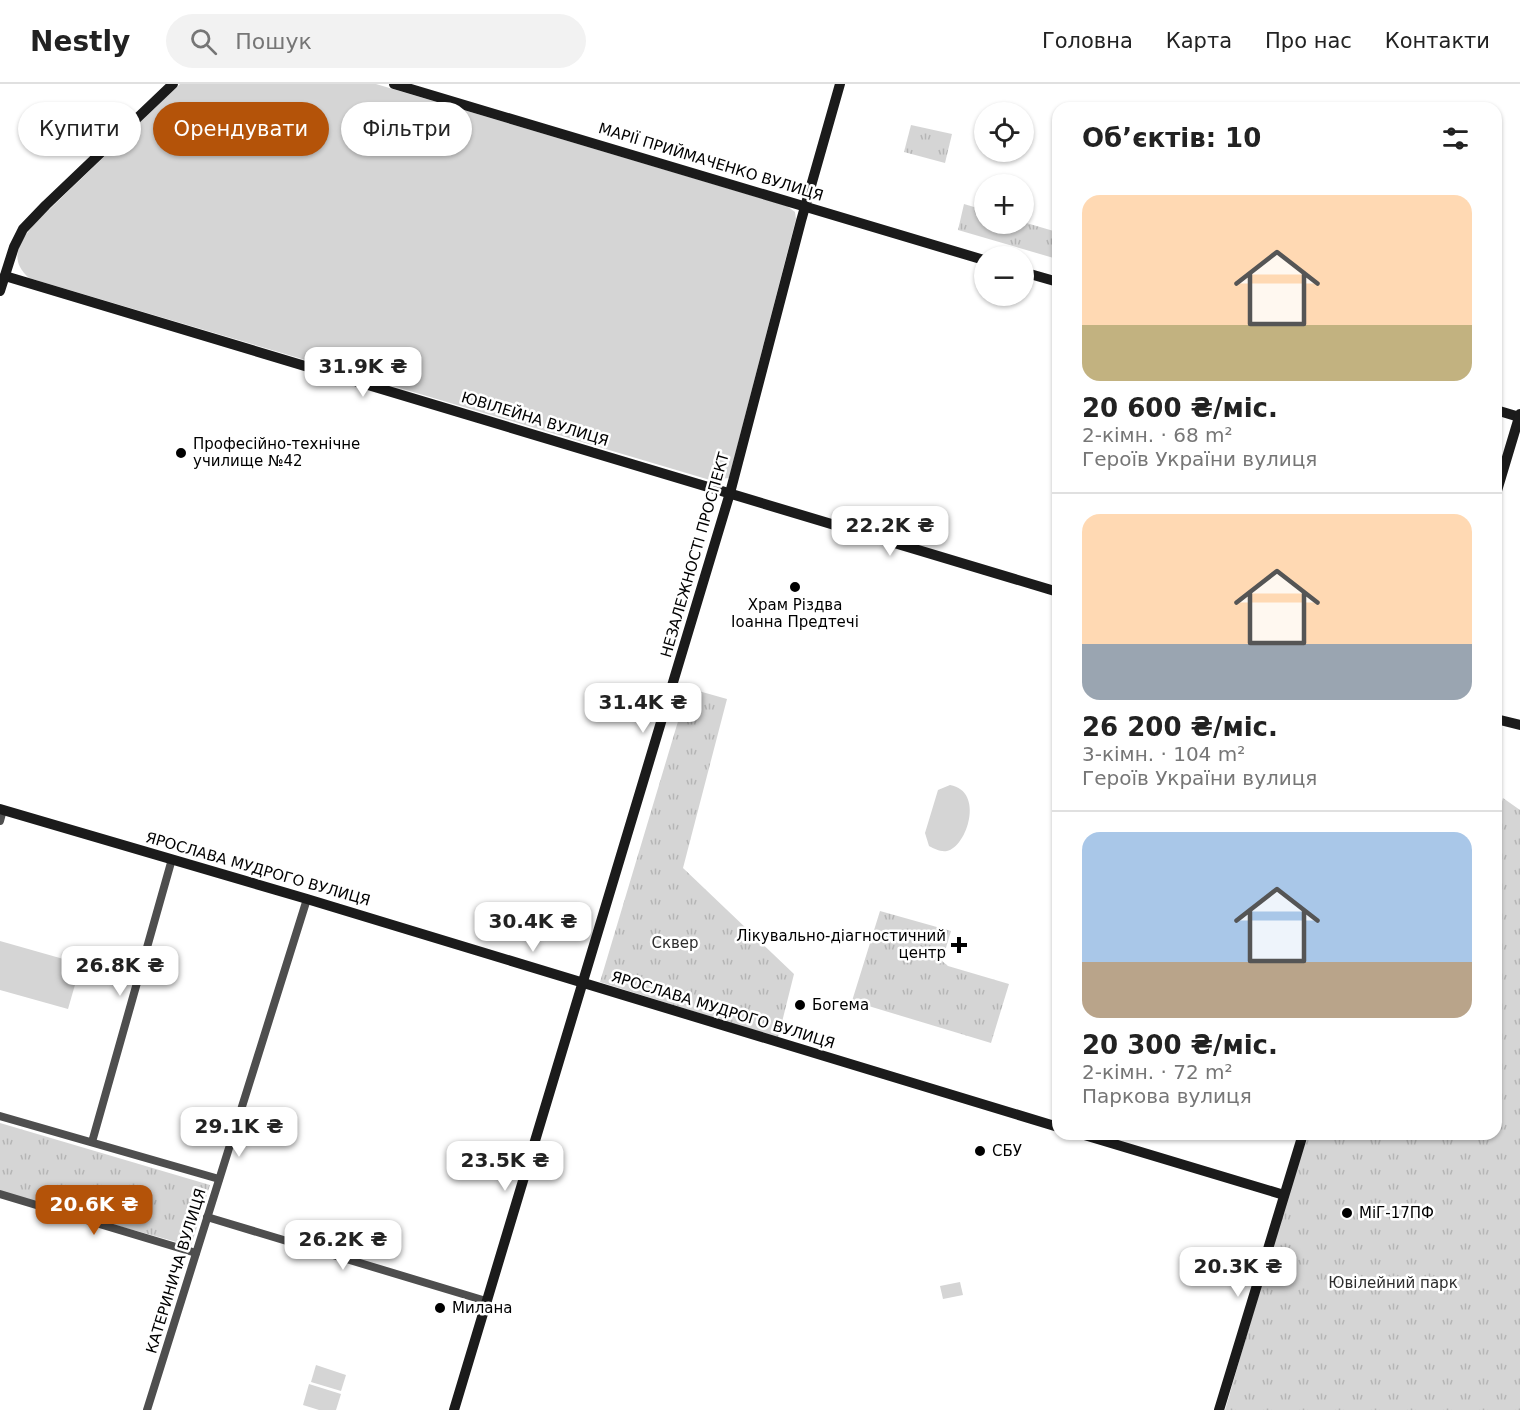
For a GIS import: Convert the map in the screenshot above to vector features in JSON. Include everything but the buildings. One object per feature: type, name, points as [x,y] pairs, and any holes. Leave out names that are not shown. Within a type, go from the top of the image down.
[{"type":"street","points":[[0,291],[14,247],[23,229],[173,84]]},
{"type":"street","name":"МАРІЇ ПРИЙМАЧЕНКО ВУЛИЦЯ","points":[[394,84],[974,257]]},
{"type":"street","name":"НЕЗАЛЕЖНОСТІ ПРОСПЕКТ","points":[[454,1410],[730,493],[840,84]]},
{"type":"street","points":[[1034,275],[1052,280]]},
{"type":"street","name":"ЮВІЛЕЙНА ВУЛИЦЯ","points":[[5,276],[1052,590]]},
{"type":"street","points":[[1502,411],[1520,415],[1502,474]]},
{"type":"street","points":[[1502,720],[1520,725]]},
{"type":"street","name":"ЯРОСЛАВА МУДРОГО ВУЛИЦЯ","points":[[1,813],[307,899],[1052,1125]]},
{"type":"street","points":[[92,1142],[172,860]]},
{"type":"street","name":"КАТЕРИНИЧА ВУЛИЦЯ","points":[[147,1410],[307,899]]},
{"type":"street","points":[[0,1116],[219,1179]]},
{"type":"street","points":[[1101,1140],[1284,1195]]},
{"type":"street","points":[[1219,1410],[1301,1140]]},
{"type":"street","points":[[0,1194],[196,1253]]},
{"type":"street","points":[[207,1217],[486,1301]]},
{"type":"green space","points":[[180,84],[376,84],[437,102],[341,102],[341,156],[472,156],[472,112],[787,206],[795,212],[796,219],[729,478],[710,480],[29,278],[17,258],[20,244],[34,224],[105,156],[141,156],[141,121],[153,110],[153,156],[329,156],[329,102],[161,102]]},
{"type":"green space","points":[[911,125],[952,134],[945,163],[904,152]]},
{"type":"green space","points":[[964,204],[974,207],[974,234],[1034,234],[1034,225],[1052,231],[1052,258],[1034,252],[1034,246],[1013,246],[958,230]]},
{"type":"green space","name":"Сквер","points":[[688,688],[727,699],[683,868],[794,974],[778,1038],[600,982]]},
{"type":"green space","points":[[950,785],[961,789],[967,797],[970,807],[969,819],[961,840],[954,847],[942,851],[929,846],[925,833],[938,790]]},
{"type":"green space","name":"Ювілейний парк","points":[[1503,798],[1520,810],[1520,1410],[1225,1410],[1293,1176],[1307,1140],[1502,1140]]},
{"type":"green space","points":[[880,911],[951,931],[942,961],[948,966],[1009,984],[991,1043],[852,1001]]},
{"type":"green space","points":[[0,941],[81,964],[68,1009],[0,990]]},
{"type":"green space","points":[[0,1123],[210,1185],[191,1246],[0,1193]]},
{"type":"green space","points":[[960,1282],[963,1295],[943,1299],[940,1286]]},
{"type":"green space","points":[[316,1365],[346,1375],[341,1391],[311,1382]]},
{"type":"green space","points":[[309,1384],[341,1394],[336,1410],[319,1410],[303,1405]]},
{"type":"place","name":"Професійно-технічне училище №42","points":[[181,453]]},
{"type":"place","name":"Храм Різдва Іоанна Предтечі","points":[[795,587]]},
{"type":"place","name":"Лікувально-діагностичний центр","points":[[959,945]]},
{"type":"place","name":"Богема","points":[[800,1005]]},
{"type":"place","name":"СБУ","points":[[980,1151]]},
{"type":"place","name":"МіГ-17ПФ","points":[[1347,1213]]},
{"type":"place","name":"Милана","points":[[440,1308]]}]
